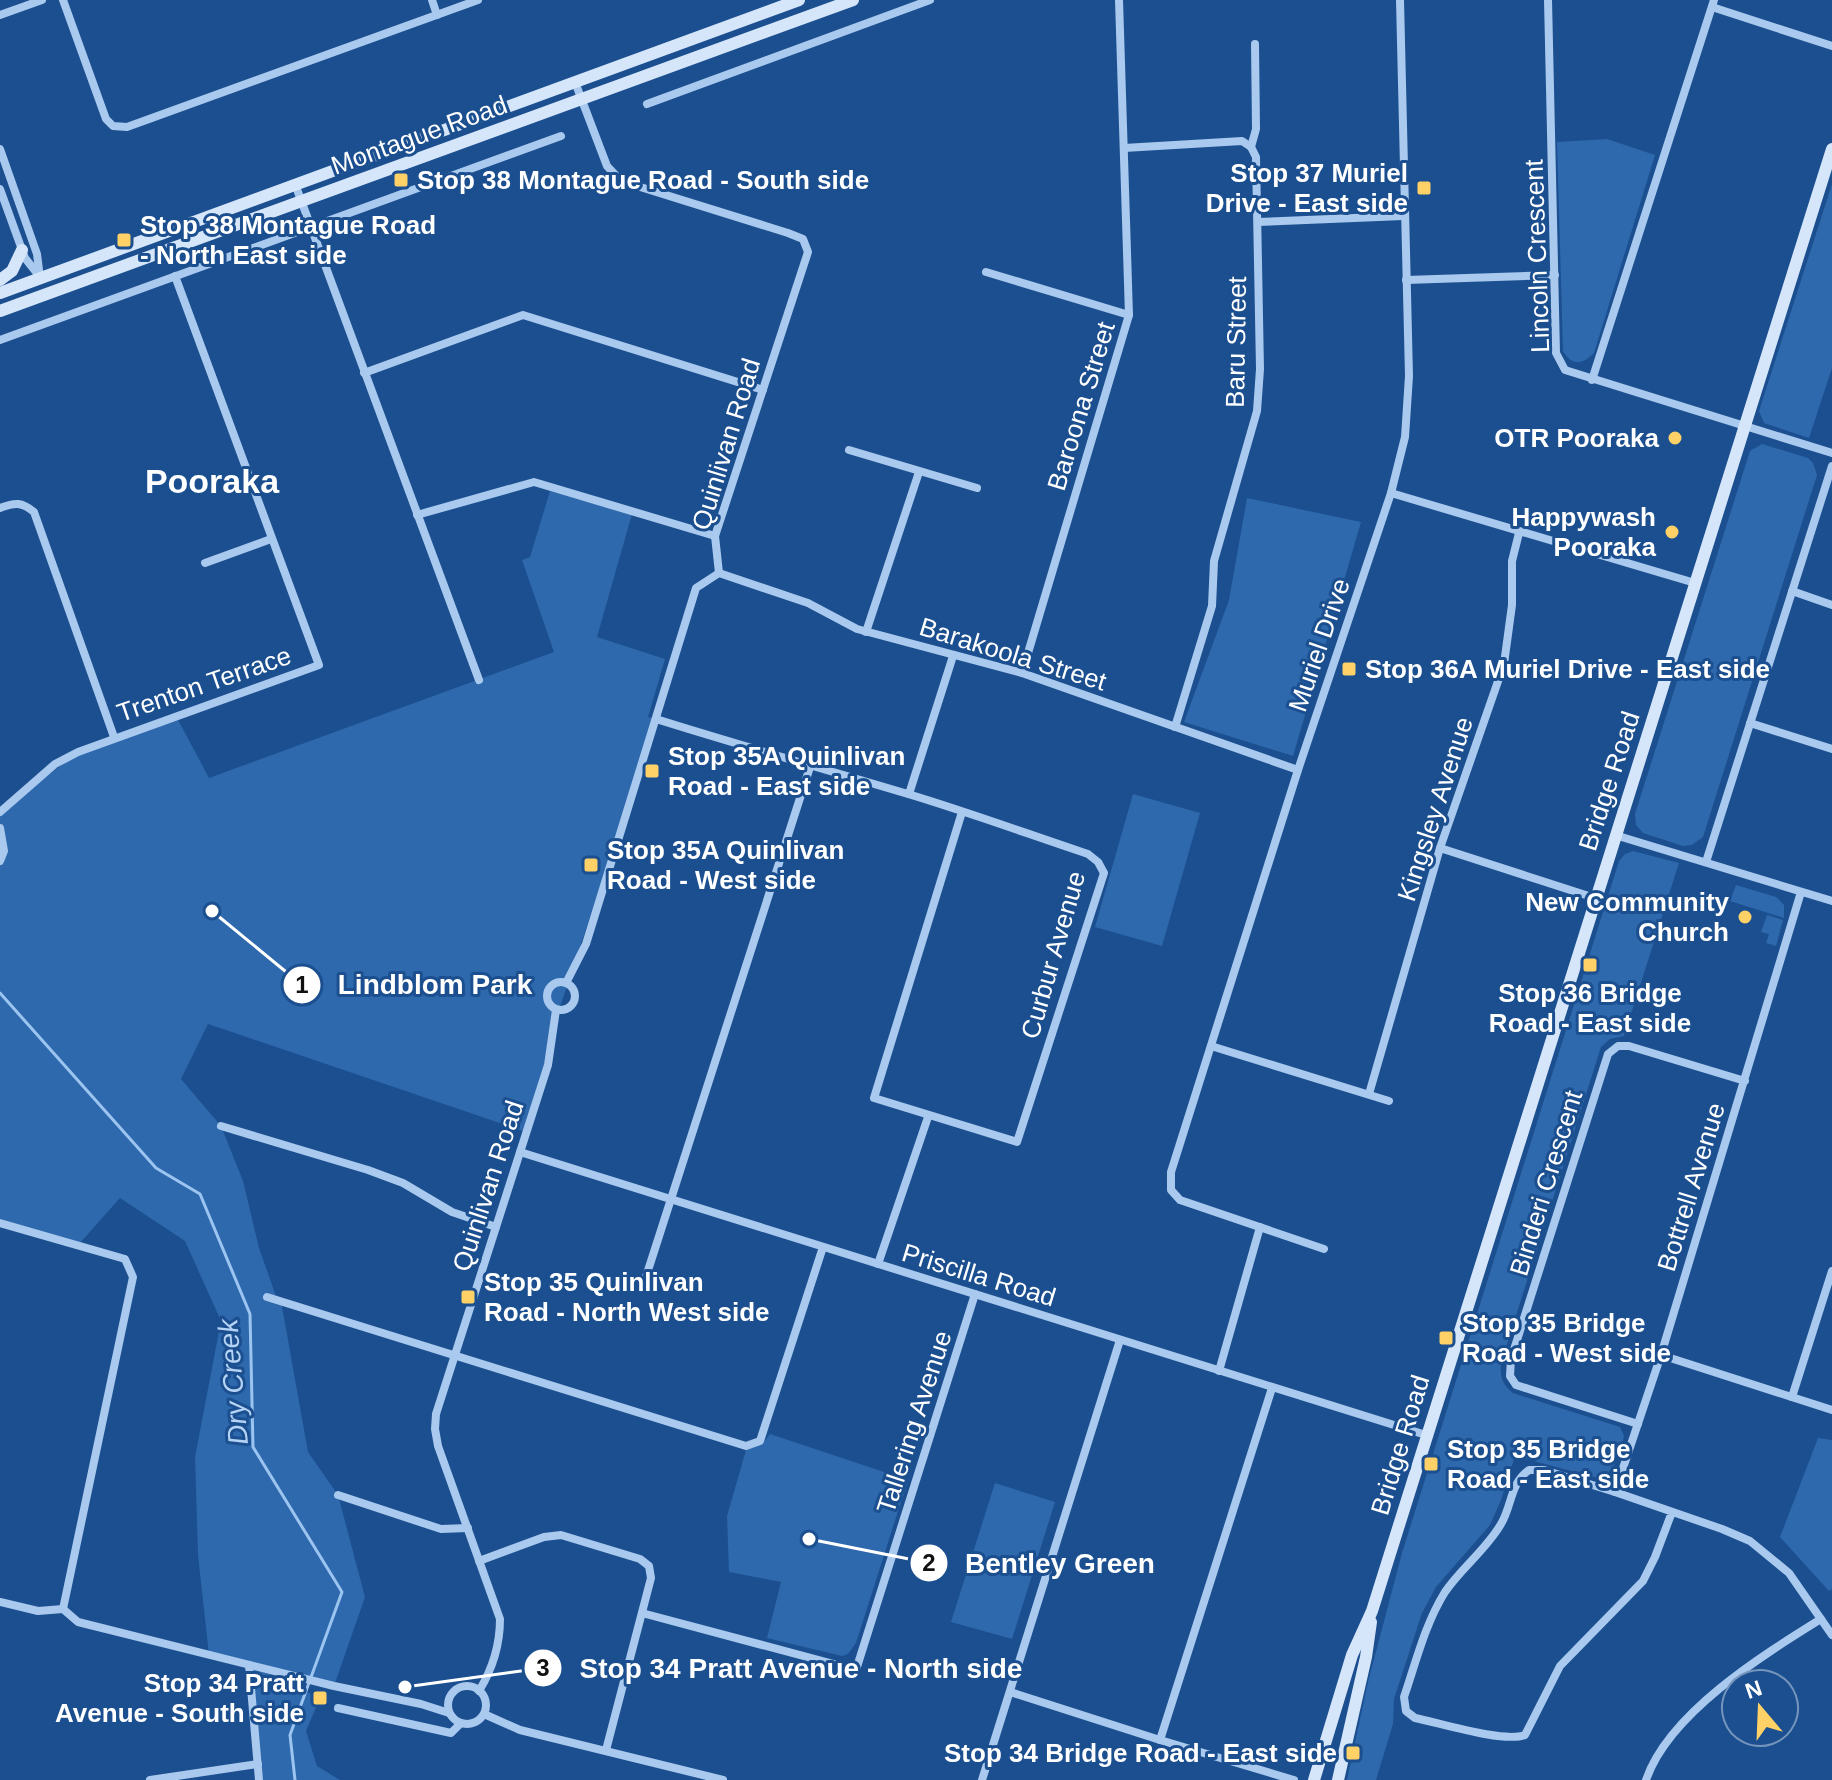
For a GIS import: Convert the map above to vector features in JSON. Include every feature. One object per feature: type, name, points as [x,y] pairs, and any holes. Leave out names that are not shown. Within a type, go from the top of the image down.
[{"type":"main road","name":"Montague Road","points":[[0,293],[799,0]]},
{"type":"main road","name":"Montague Road","points":[[0,311],[853,0]]},
{"type":"main road","name":"Bridge Road","points":[[1314,1780],[1352,1655],[1372,1611],[1832,149]]},
{"type":"main road","points":[[0,280],[12,271],[22,250]]},
{"type":"main road","points":[[40,278],[46,294]]},
{"type":"main road","name":"Bridge Road","points":[[1338,1780],[1366,1657],[1372,1611]]},
{"type":"main road","points":[[1324,1780],[1332,1718]]},
{"type":"street","points":[[0,15],[42,0]]},
{"type":"street","points":[[63,0],[106,119],[113,126],[121,127],[478,0]]},
{"type":"street","points":[[432,0],[437,15]]},
{"type":"street","points":[[647,104],[930,0]]},
{"type":"street","name":"Baroona Street","points":[[1022,673],[1129,315],[1119,0]]},
{"type":"street","name":"Muriel Drive","points":[[1324,1249],[1180,1200],[1171,1190],[1171,1172],[1298,770],[1391,493],[1405,437],[1409,376],[1400,0]]},
{"type":"street","name":"Lincoln Crescent","points":[[1548,0],[1556,353],[1565,370],[1832,453]]},
{"type":"street","points":[[1592,380],[1713,4],[1832,46]]},
{"type":"street","name":"Baru Street","points":[[1175,727],[1212,606],[1214,561],[1257,411],[1260,369],[1258,222],[1256,157],[1251,147],[1256,129],[1255,44]]},
{"type":"street","name":"Quinlivan Road","points":[[575,82],[607,166],[621,181],[803,239],[808,252],[715,536],[719,573]]},
{"type":"street","points":[[0,340],[561,136]]},
{"type":"street","points":[[1124,148],[1242,141],[1251,147]]},
{"type":"street","points":[[0,149],[37,254],[40,278]]},
{"type":"street","points":[[295,184],[479,680]]},
{"type":"street","points":[[0,189],[25,258],[40,278]]},
{"type":"street","points":[[1258,222],[1403,216]]},
{"type":"street","points":[[986,272],[1129,315]]},
{"type":"street","points":[[1406,280],[1555,275]]},
{"type":"street","name":"Trenton Terrace","points":[[0,812],[55,764],[114,737],[319,665],[175,276]]},
{"type":"street","points":[[364,373],[523,315],[763,390]]},
{"type":"street","points":[[849,450],[977,488]]},
{"type":"street","points":[[1706,862],[1832,466]]},
{"type":"street","points":[[866,632],[919,472]]},
{"type":"street","points":[[417,515],[534,482],[715,536]]},
{"type":"street","points":[[1391,493],[1695,583]]},
{"type":"street","points":[[0,508],[23,503],[34,512],[114,737]]},
{"type":"street","name":"Kingsley Avenue","points":[[1369,1094],[1440,848],[1504,664],[1512,605],[1512,561],[1519,533]]},
{"type":"street","points":[[205,563],[271,539]]},
{"type":"street","points":[[566,983],[586,944],[696,588],[719,573]]},
{"type":"street","name":"Barakoola Street","points":[[719,573],[808,603],[866,632],[1022,673],[1298,770]]},
{"type":"street","points":[[1792,591],[1832,605]]},
{"type":"street","points":[[909,794],[953,656]]},
{"type":"street","name":"Curbur Avenue","points":[[656,719],[909,794],[1088,854],[1098,862],[1104,873],[1017,1142],[928,1117]]},
{"type":"street","points":[[1750,723],[1832,749]]},
{"type":"street","points":[[643,1286],[810,767]]},
{"type":"street","points":[[878,1264],[928,1117],[874,1098],[962,812]]},
{"type":"street","points":[[0,828],[4,851],[0,861]]},
{"type":"street","points":[[1615,835],[1832,901]]},
{"type":"street","points":[[1440,848],[1595,898]]},
{"type":"street","name":"Bottrell Avenue","points":[[1615,1492],[1661,1355],[1801,892]]},
{"type":"street","points":[[554,983],[566,983],[574,990],[573,1003],[564,1010],[556,1010],[548,1002],[548,990],[554,983]]},
{"type":"street","name":"Quinlivan Road","points":[[479,1691],[491,1672],[500,1640],[500,1619],[438,1446],[436,1414],[548,1065],[556,1010]]},
{"type":"street","points":[[1211,1046],[1389,1101]]},
{"type":"street","name":"Binderi Crescent","points":[[1638,1424],[1516,1385],[1510,1376],[1511,1359],[1608,1054],[1618,1046],[1629,1046],[1745,1081]]},
{"type":"street","points":[[221,1126],[380,1174],[403,1183],[452,1212],[496,1227]]},
{"type":"street","name":"Priscilla Road","points":[[520,1152],[1426,1435]]},
{"type":"street","points":[[0,1223],[125,1259],[133,1277],[63,1609]]},
{"type":"street","points":[[1219,1371],[1260,1227]]},
{"type":"street","points":[[267,1297],[746,1446],[760,1441],[823,1247]]},
{"type":"street","points":[[1792,1397],[1832,1271]]},
{"type":"street","name":"Tallering Avenue","points":[[642,1613],[856,1670],[975,1294]]},
{"type":"street","points":[[982,1780],[1120,1340]]},
{"type":"street","points":[[1661,1355],[1832,1410]]},
{"type":"street","points":[[1160,1740],[1272,1388]]},
{"type":"street","points":[[1672,1512],[1643,1581],[1560,1666],[1525,1735],[1508,1737],[1415,1718],[1406,1711],[1404,1697],[1432,1614],[1447,1590],[1495,1533],[1503,1521],[1517,1483],[1529,1470],[1544,1470],[1615,1492],[1738,1535],[1766,1552],[1789,1573],[1832,1635]]},
{"type":"street","points":[[338,1495],[441,1529],[468,1528]]},
{"type":"street","points":[[479,1561],[544,1537],[561,1535],[640,1559],[649,1566],[651,1578],[606,1750]]},
{"type":"street","points":[[0,1602],[38,1611],[63,1609],[78,1622],[334,1686],[421,1704],[449,1713],[460,1724]]},
{"type":"street","points":[[1646,1780],[1671,1735],[1696,1709],[1821,1619]]},
{"type":"street","points":[[249,1665],[259,1780]]},
{"type":"street","points":[[338,1708],[451,1733],[460,1724],[474,1723],[484,1714],[486,1704],[479,1691],[466,1686],[457,1689],[449,1701],[449,1713]]},
{"type":"street","points":[[1010,1692],[1294,1780]]},
{"type":"street","points":[[421,1704],[449,1701]]},
{"type":"street","points":[[484,1714],[520,1730],[606,1750],[685,1775],[723,1780]]},
{"type":"street","points":[[150,1780],[258,1764]]},
{"type":"shaded area","points":[[1607,139],[1655,155],[1594,353],[1577,362],[1563,351],[1557,142]]},
{"type":"shaded area","points":[[1832,184],[1832,368],[1809,438],[1764,423],[1759,411]]},
{"type":"shaded area","points":[[1762,444],[1808,458],[1817,475],[1703,837],[1692,845],[1683,846],[1643,833],[1636,825],[1635,814],[1750,451]]},
{"type":"shaded area","points":[[550,491],[632,514],[597,637],[665,659],[648,717],[656,719],[559,1010],[526,1132],[208,1024],[181,1079],[221,1126],[243,1181],[259,1248],[277,1299],[281,1301],[308,1452],[338,1495],[365,1597],[334,1686],[255,1667],[320,1698],[306,1731],[317,1766],[340,1780],[259,1780],[249,1665],[209,1655],[198,1555],[195,1457],[221,1321],[185,1241],[120,1198],[79,1244],[0,1222],[0,813],[78,752],[176,716],[209,778],[554,652],[522,560],[530,557]]},
{"type":"shaded area","points":[[1247,498],[1361,522],[1293,756],[1184,722],[1229,600]]},
{"type":"shaded area","points":[[1133,794],[1200,813],[1162,946],[1095,927]]},
{"type":"shaded area","points":[[1633,851],[1679,863],[1624,1036],[1610,1039],[1601,1047],[1501,1363],[1501,1376],[1513,1393],[1620,1427],[1624,1436],[1619,1455],[1613,1467],[1598,1478],[1515,1456],[1490,1525],[1436,1587],[1422,1613],[1394,1699],[1393,1724],[1376,1780],[1347,1780],[1368,1682],[1402,1553],[1619,861]]},
{"type":"shaded area","points":[[1736,885],[1776,897],[1784,905],[1784,918],[1730,901]]},
{"type":"shaded area","points":[[1767,915],[1783,920],[1776,946],[1766,943],[1769,934],[1761,932]]},
{"type":"shaded area","points":[[770,1434],[908,1480],[856,1643],[848,1654],[842,1656],[767,1638],[781,1582],[729,1572],[727,1516],[746,1450],[763,1443]]},
{"type":"shaded area","points":[[1818,1438],[1832,1440],[1832,1589],[1829,1591],[1780,1537]]},
{"type":"shaded area","points":[[995,1483],[1055,1502],[1012,1639],[951,1622]]},
{"type":"waterway","name":"Dry Creek","points":[[0,993],[156,1168],[200,1194],[250,1314],[253,1447],[342,1592],[290,1735],[295,1780]]},
{"type":"place","name":"Stop 38 Montague Road - South side","points":[[401,180]]},
{"type":"place","name":"Stop 37 Muriel Drive - East side","points":[[1424,188]]},
{"type":"place","name":"Stop 38 Montague Road - North East side","points":[[124,240]]},
{"type":"place","name":"OTR Pooraka","points":[[1675,438]]},
{"type":"place","name":"Happywash Pooraka","points":[[1672,532]]},
{"type":"place","name":"Stop 36A Muriel Drive - East side","points":[[1349,669]]},
{"type":"place","name":"Stop 35A Quinlivan Road - East side","points":[[652,771]]},
{"type":"place","name":"Stop 35A Quinlivan Road - West side","points":[[591,865]]},
{"type":"place","name":"Lindblom Park","points":[[212,911]]},
{"type":"place","name":"New Community Church","points":[[1745,917]]},
{"type":"place","name":"Stop 36 Bridge Road - East side","points":[[1590,965]]},
{"type":"place","name":"Stop 35 Quinlivan Road - North West side","points":[[468,1297]]},
{"type":"place","name":"Stop 35 Bridge Road - West side","points":[[1446,1338]]},
{"type":"place","name":"Stop 35 Bridge Road - East side","points":[[1431,1464]]},
{"type":"place","name":"Bentley Green","points":[[809,1539]]},
{"type":"place","name":"Stop 34 Pratt Avenue - North side","points":[[405,1687]]},
{"type":"place","name":"Stop 34 Pratt Avenue - South side","points":[[320,1698]]},
{"type":"place","name":"Stop 34 Bridge Road - East side","points":[[1353,1753]]},
{"type":"district","name":"Pooraka","points":[[212,481]]}]
